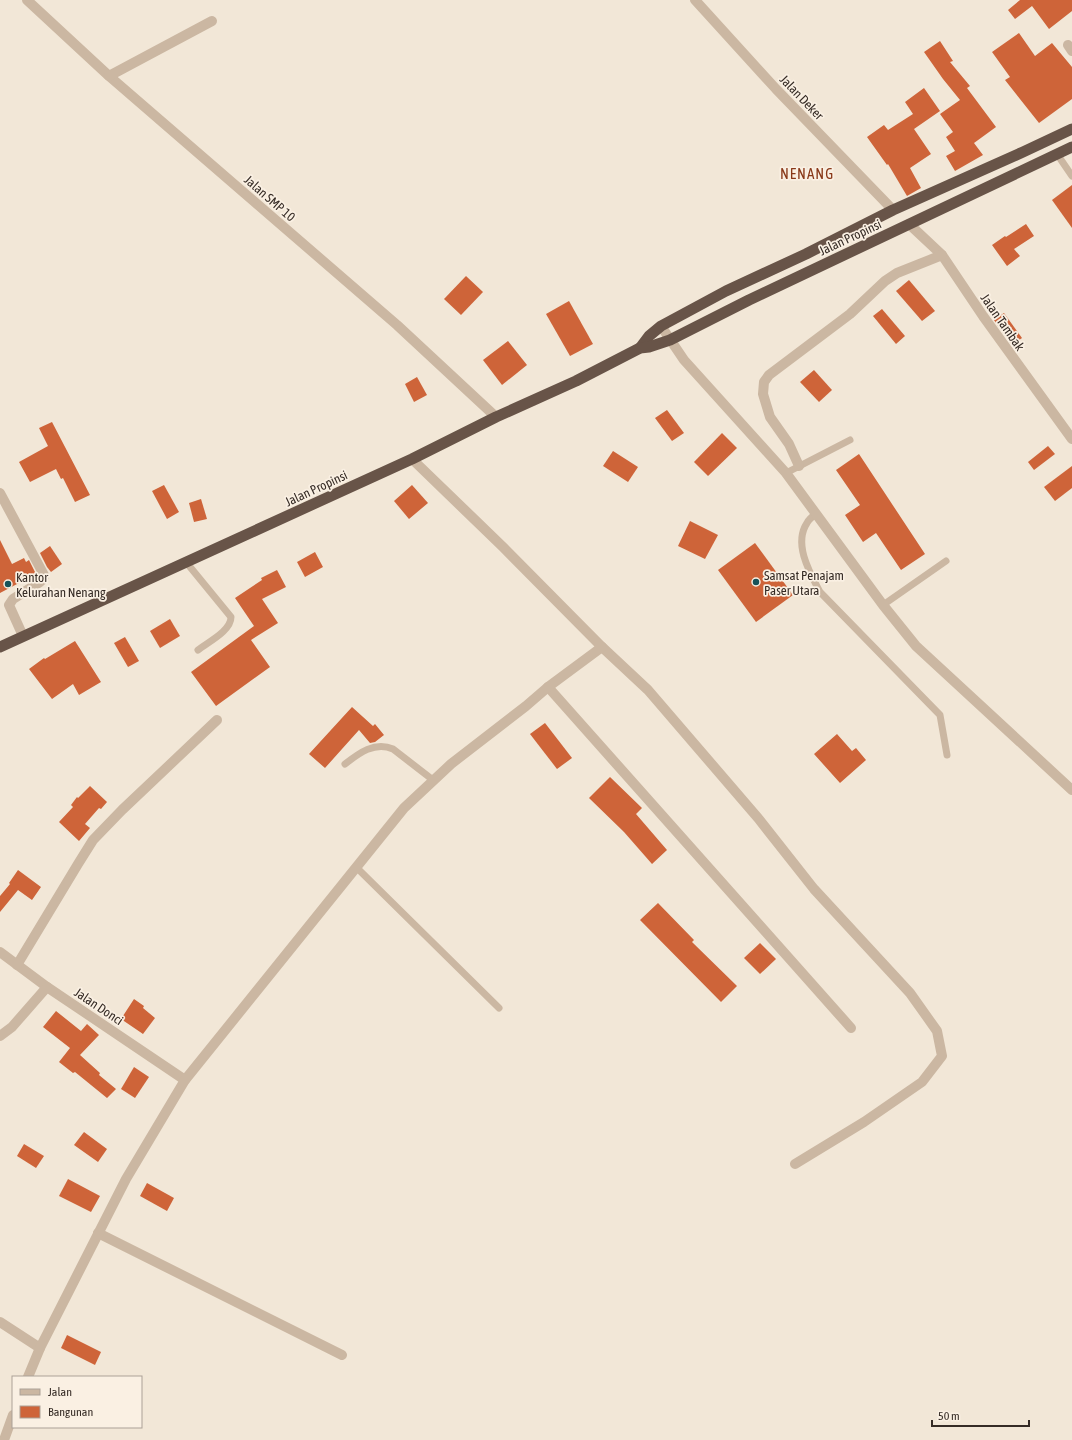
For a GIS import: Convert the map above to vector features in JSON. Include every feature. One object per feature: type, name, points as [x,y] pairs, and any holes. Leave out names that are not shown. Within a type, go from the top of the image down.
[{"type":"highway","name":"Jalan Propinsi","points":[[640,348],[649,336],[661,326],[726,290],[806,254],[893,210],[1072,129]]},
{"type":"highway","name":"Jalan Propinsi","points":[[0,647],[412,459],[496,417],[576,381],[640,348],[649,347],[670,340],[749,300],[1072,147]]},
{"type":"street","name":"Jalan SMP 10","points":[[27,0],[109,76],[397,325],[496,417]]},
{"type":"street","name":"Jalan Deker","points":[[695,0],[776,90],[893,210]]},
{"type":"street","points":[[109,76],[212,21]]},
{"type":"street","name":"Jalan Tambak","points":[[909,224],[942,255],[983,316],[1072,439]]},
{"type":"street","points":[[799,466],[789,444],[770,417],[763,394],[764,382],[769,375],[850,314],[885,281],[897,273],[942,255]]},
{"type":"street","points":[[661,326],[684,360],[786,473],[883,605],[916,646],[1072,790]]},
{"type":"street","points":[[412,459],[503,547],[602,648],[648,690],[758,818],[814,889],[910,993],[938,1031],[942,1056],[922,1082],[864,1122],[795,1164]]},
{"type":"street","points":[[0,493],[44,575],[40,582],[13,599],[8,605],[23,636]]},
{"type":"street","points":[[28,1376],[40,1348],[126,1179],[185,1080],[404,808],[451,764],[526,706],[548,687],[602,648]]},
{"type":"street","points":[[548,687],[850,1028]]},
{"type":"street","points":[[18,965],[93,840],[122,810],[217,720]]},
{"type":"street","name":"Jalan Donci","points":[[0,952],[47,987],[185,1080]]},
{"type":"street","points":[[0,1036],[12,1027],[47,987]]},
{"type":"street","points":[[98,1233],[342,1355]]},
{"type":"street","points":[[0,1322],[40,1348]]},
{"type":"street","points":[[4,1440],[12,1418]]},
{"type":"lane","points":[[1057,154],[1072,176]]},
{"type":"lane","points":[[786,473],[850,440]]},
{"type":"lane","points":[[816,514],[807,522],[803,532],[802,546],[809,570],[820,592],[940,715],[947,755]]},
{"type":"lane","points":[[883,605],[946,561]]},
{"type":"lane","points":[[186,562],[231,617],[231,622],[228,628],[198,650]]},
{"type":"lane","points":[[345,764],[362,751],[374,747],[386,746],[393,749],[433,780]]},
{"type":"lane","points":[[356,867],[499,1008]]},
{"type":"building","points":[[1020,0],[1072,0],[1072,11],[1049,29],[1032,6],[1015,19],[1008,10]]},
{"type":"building","points":[[1019,33],[1035,56],[1052,43],[1072,67],[1072,99],[1039,123],[1005,80],[1010,77],[992,52]]},
{"type":"building","points":[[940,41],[953,61],[950,62],[970,86],[967,88],[996,127],[974,143],[983,155],[955,171],[946,156],[955,151],[946,137],[953,132],[940,114],[960,100],[924,52]]},
{"type":"building","points":[[924,88],[940,111],[914,129],[931,154],[910,168],[921,188],[907,196],[888,164],[887,165],[867,137],[884,125],[888,130],[913,114],[905,102]]},
{"type":"building","points":[[1072,185],[1072,228],[1052,200]]},
{"type":"building","points":[[1026,224],[1034,236],[1014,249],[1020,256],[1007,266],[992,245]]},
{"type":"building","points":[[466,276],[483,292],[461,315],[444,299]]},
{"type":"building","points":[[909,280],[935,311],[922,321],[896,291]]},
{"type":"building","points":[[569,301],[593,344],[570,356],[546,314]]},
{"type":"building","points":[[882,309],[905,336],[896,344],[873,316]]},
{"type":"building","points":[[1004,313],[1022,338],[1012,345],[994,320]]},
{"type":"building","points":[[508,341],[527,365],[502,385],[483,360]]},
{"type":"building","points":[[814,370],[832,390],[819,402],[800,382]]},
{"type":"building","points":[[417,377],[427,395],[414,402],[405,384]]},
{"type":"building","points":[[667,410],[684,433],[672,441],[655,418]]},
{"type":"building","points":[[52,422],[90,495],[75,502],[63,478],[61,479],[56,469],[30,482],[19,462],[48,446],[39,428]]},
{"type":"building","points":[[722,433],[737,448],[708,476],[694,462]]},
{"type":"building","points":[[1048,446],[1055,454],[1034,470],[1028,462]]},
{"type":"building","points":[[613,451],[638,467],[628,482],[603,466]]},
{"type":"building","points":[[859,454],[925,554],[901,570],[876,533],[863,542],[845,515],[860,505],[836,470]]},
{"type":"building","points":[[1072,466],[1072,488],[1055,501],[1044,487]]},
{"type":"building","points":[[164,485],[179,512],[167,519],[152,491]]},
{"type":"building","points":[[412,485],[428,503],[409,519],[394,501]]},
{"type":"building","points":[[201,499],[207,519],[194,522],[189,503]]},
{"type":"building","points":[[690,521],[718,535],[705,559],[678,546]]},
{"type":"building","name":"Kantor Kelurahan Nenang","points":[[0,540],[12,564],[24,558],[26,562],[29,560],[36,574],[0,593]]},
{"type":"building","name":"Samsat Penajam Paser Utara","points":[[755,543],[793,595],[756,622],[718,570]]},
{"type":"building","points":[[50,546],[62,564],[51,572],[40,553]]},
{"type":"building","points":[[315,552],[323,567],[305,577],[297,562]]},
{"type":"building","points":[[277,570],[286,587],[262,599],[278,623],[251,640],[270,667],[216,706],[191,672],[254,626],[235,598],[262,580],[261,578]]},
{"type":"building","points":[[170,619],[180,636],[160,648],[150,631]]},
{"type":"building","points":[[125,637],[139,661],[128,667],[114,643]]},
{"type":"building","points":[[75,641],[101,682],[79,695],[73,684],[52,699],[29,669],[44,658],[45,659]]},
{"type":"building","points":[[352,707],[373,726],[375,724],[384,735],[375,742],[370,743],[359,730],[325,768],[309,754]]},
{"type":"building","points":[[545,723],[572,758],[557,769],[530,734]]},
{"type":"building","points":[[837,734],[852,751],[856,748],[866,760],[840,783],[814,754]]},
{"type":"building","points":[[610,777],[642,808],[636,814],[667,850],[652,864],[624,832],[589,798]]},
{"type":"building","points":[[90,786],[107,802],[101,809],[99,808],[85,824],[90,828],[79,841],[59,822],[73,807],[71,805],[77,797],[78,798]]},
{"type":"building","points":[[18,870],[41,887],[32,900],[18,890],[0,912],[0,896],[10,884],[9,883]]},
{"type":"building","points":[[658,903],[694,940],[692,942],[737,986],[721,1002],[640,920]]},
{"type":"building","points":[[760,943],[776,959],[760,974],[744,958]]},
{"type":"building","points":[[134,999],[144,1006],[143,1008],[155,1018],[143,1034],[121,1019]]},
{"type":"building","points":[[56,1011],[81,1031],[87,1024],[99,1035],[80,1055],[100,1073],[99,1075],[116,1089],[107,1098],[75,1072],[73,1073],[59,1062],[70,1048],[43,1027]]},
{"type":"building","points":[[134,1067],[149,1077],[135,1098],[121,1089]]},
{"type":"building","points":[[84,1132],[107,1149],[98,1162],[74,1145]]},
{"type":"building","points":[[24,1144],[44,1156],[36,1168],[17,1156]]},
{"type":"building","points":[[68,1179],[100,1196],[91,1212],[59,1196]]},
{"type":"building","points":[[147,1183],[174,1198],[167,1211],[140,1196]]},
{"type":"building","points":[[67,1335],[101,1352],[95,1365],[61,1348]]},
{"type":"place","name":"Samsat Penajam Paser Utara","points":[[756,582]]},
{"type":"place","name":"Kantor Kelurahan Nenang","points":[[8,584]]},
{"type":"district","name":"NENANG","points":[[807,174]]}]
